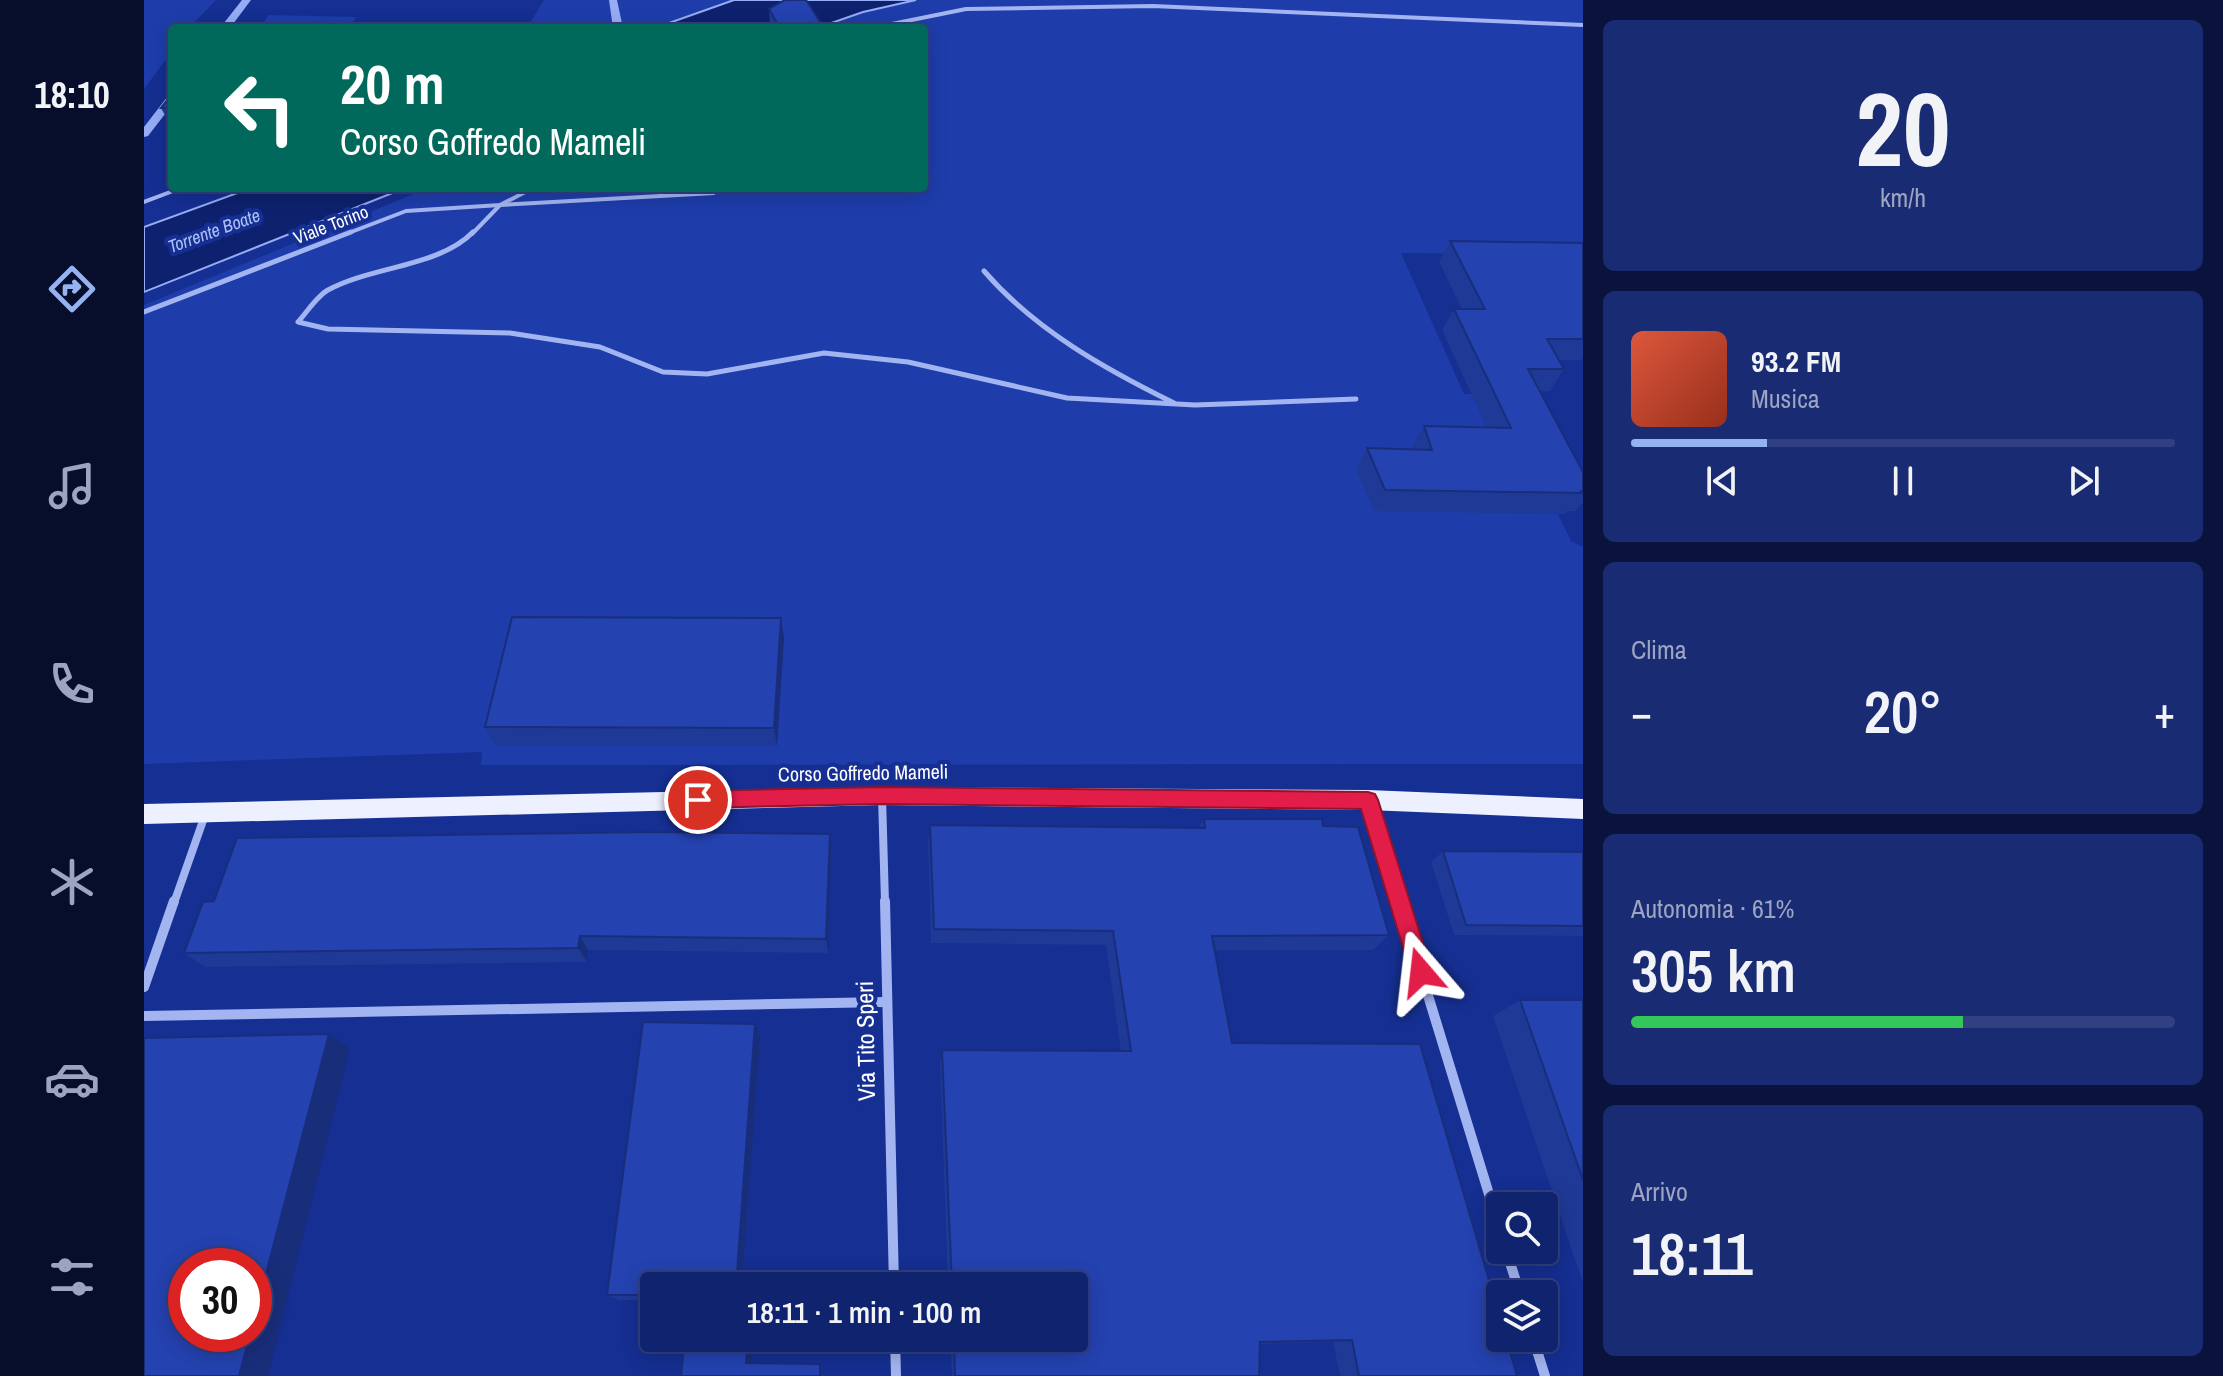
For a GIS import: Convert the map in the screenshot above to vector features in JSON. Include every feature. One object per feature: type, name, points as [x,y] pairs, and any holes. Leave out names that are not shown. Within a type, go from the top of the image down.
[{"type":"main road","name":"Corso Goffredo Mameli","points":[[144,814],[207,810],[882,796],[1368,800],[1583,809]]},
{"type":"street","name":"Via Tito Speri","points":[[882,796],[894,1272]]},
{"type":"street","points":[[1368,800],[1488,1192]]},
{"type":"street","points":[[144,987],[207,810]]},
{"type":"street","points":[[144,1016],[887,1002]]},
{"type":"street","points":[[895,1352],[896,1376]]},
{"type":"street","points":[[1537,1352],[1545,1376]]},
{"type":"lane","points":[[892,24],[966,9],[1153,6],[1583,25]]},
{"type":"lane","points":[[144,202],[170,192]]},
{"type":"lane","name":"Viale Torino","points":[[144,312],[406,211],[500,205],[525,192]]},
{"type":"lane","points":[[714,193],[500,205],[458,248],[385,269],[326,291],[298,322],[328,329],[510,333],[600,347],[663,372],[707,374],[824,353],[908,362],[1067,398],[1177,404],[1356,399]]},
{"type":"lane","points":[[984,271],[996,287],[1024,311],[1130,382],[1177,404]]},
{"type":"shaded area","points":[[144,0],[216,0],[193,24],[168,24],[168,56],[144,89]]},
{"type":"shaded area","points":[[544,0],[1583,0],[1583,255],[1401,253],[1464,394],[1513,393],[1558,514],[1571,541],[1583,547],[1583,764],[481,765],[482,752],[144,764],[144,305],[418,192],[928,192],[928,24],[529,24]]},
{"type":"shaded area","points":[[269,15],[356,17],[352,24],[262,24]]},
{"type":"water","points":[[734,0],[916,0],[863,12],[828,24],[666,24]]},
{"type":"water","name":"Torrente Boate","points":[[240,192],[395,192],[144,292],[144,227]]},
{"type":"building","points":[[785,0],[806,0],[821,24],[778,24],[769,9]]},
{"type":"building","points":[[1450,241],[1583,243],[1583,339],[1547,339],[1564,369],[1528,369],[1583,472],[1582,493],[1385,490],[1367,448],[1432,450],[1424,426],[1511,428],[1454,309],[1485,309]]},
{"type":"building","points":[[512,617],[781,618],[774,728],[485,727]]},
{"type":"building","points":[[1204,819],[1322,819],[1323,826],[1358,827],[1389,935],[1212,936],[1232,1043],[1420,1044],[1489,1280],[1486,1280],[1486,1352],[1510,1352],[1517,1376],[1359,1376],[1352,1340],[1260,1342],[1259,1376],[955,1376],[954,1352],[1088,1352],[1088,1272],[951,1272],[942,1050],[1131,1051],[1113,931],[934,929],[930,825],[1205,828]]},
{"type":"building","points":[[650,832],[830,834],[826,939],[580,936],[578,948],[184,953],[203,902],[214,901],[237,838]]},
{"type":"building","points":[[1443,851],[1583,852],[1583,926],[1466,925]]},
{"type":"building","points":[[1520,1000],[1583,1000],[1583,1180]]},
{"type":"building","points":[[643,1022],[755,1024],[737,1272],[640,1272],[640,1295],[607,1295]]},
{"type":"building","points":[[329,1034],[272,1251],[272,1248],[168,1248],[168,1352],[245,1352],[239,1376],[144,1376],[144,1038]]},
{"type":"building","points":[[684,1352],[747,1352],[746,1363],[820,1364],[820,1376],[681,1376]]},
{"type":"waterway","points":[[228,24],[247,0]]},
{"type":"waterway","points":[[613,0],[617,24]]},
{"type":"waterway","points":[[144,134],[168,103]]},
{"type":"route","points":[[698,800],[882,796],[1368,800],[1421,972]]}]
